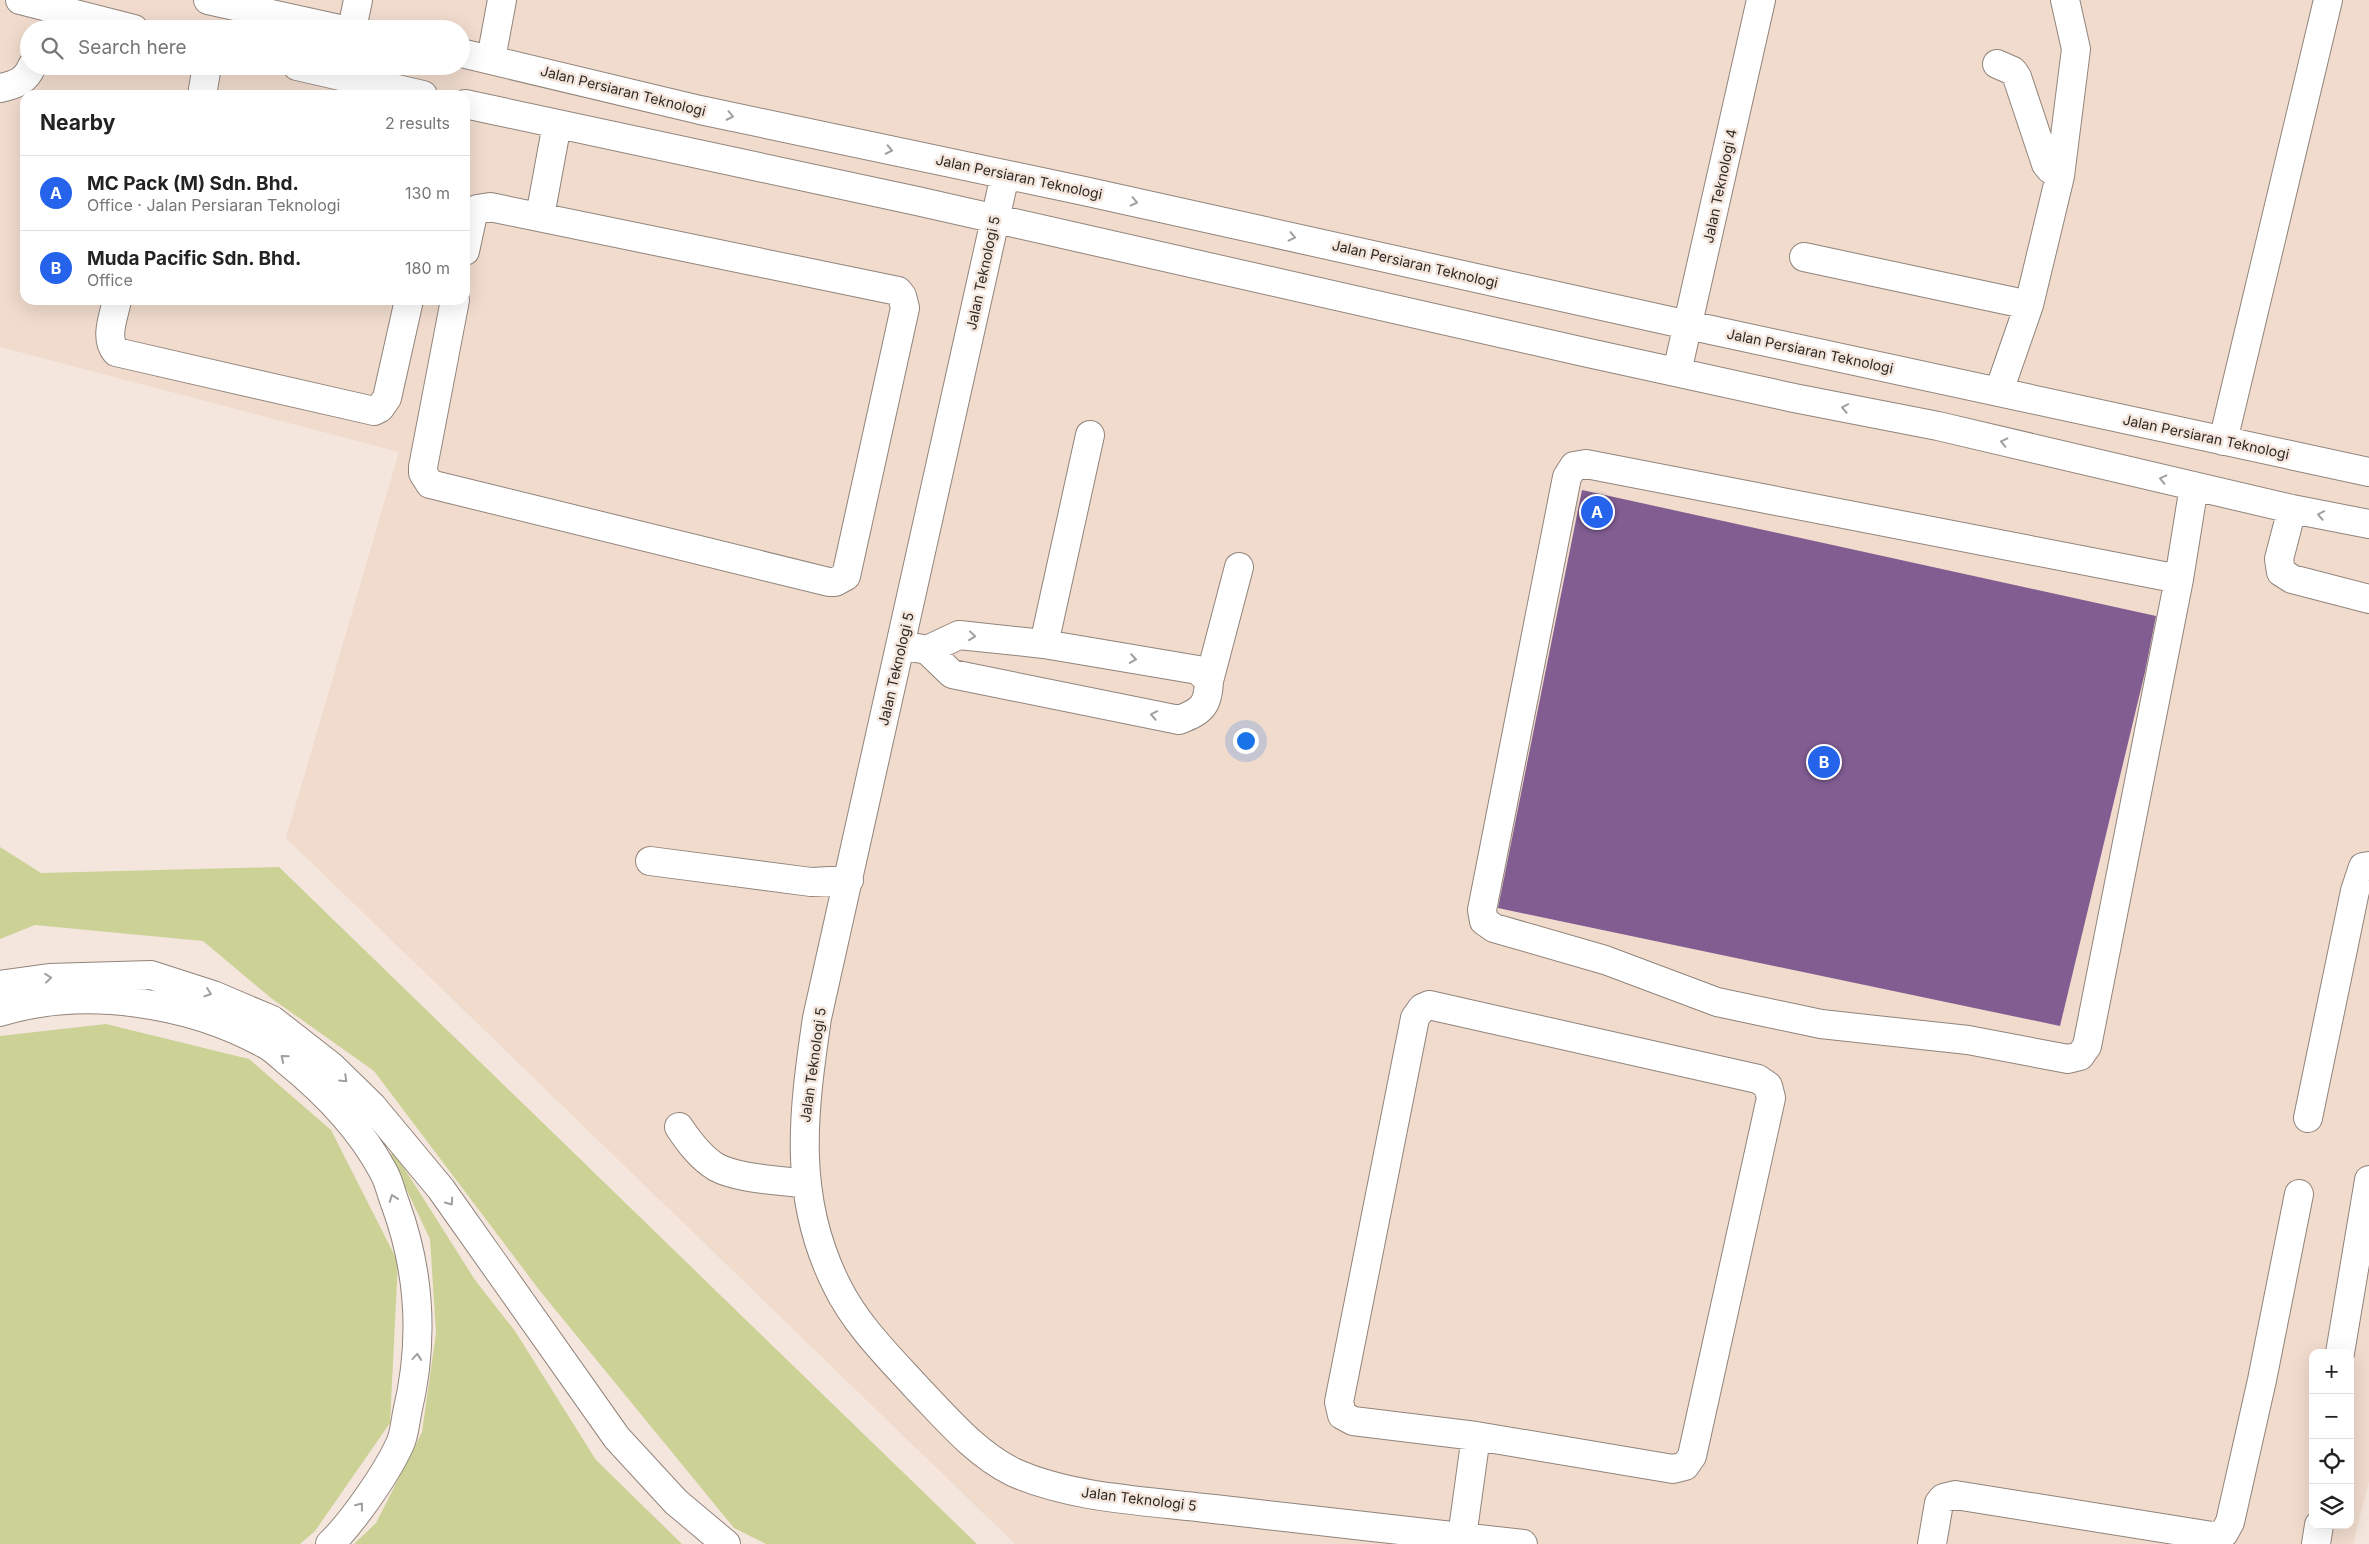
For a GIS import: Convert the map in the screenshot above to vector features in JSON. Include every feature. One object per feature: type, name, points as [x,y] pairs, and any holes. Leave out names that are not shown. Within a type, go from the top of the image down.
[{"type":"main road","points":[[20,0],[45,18],[61,20]]},
{"type":"main road","points":[[208,0],[298,20]]},
{"type":"main road","points":[[354,20],[358,0]]},
{"type":"main road","points":[[491,59],[502,0]]},
{"type":"main road","name":"Jalan Teknologi 4","points":[[1677,372],[1761,0]]},
{"type":"main road","points":[[1999,391],[2029,305],[2060,176],[2076,49],[2065,0]]},
{"type":"main road","points":[[2223,441],[2328,0]]},
{"type":"main road","name":"Jalan Persiaran Teknologi","points":[[470,55],[700,110],[2369,472]]},
{"type":"main road","points":[[1997,64],[2013,71],[2017,77],[2046,164],[2050,170],[2060,176]]},
{"type":"main road","points":[[0,88],[14,85],[27,75]]},
{"type":"main road","points":[[203,90],[205,75]]},
{"type":"main road","points":[[355,75],[406,90]]},
{"type":"main road","points":[[470,105],[995,218],[1794,398],[1938,426],[2292,509],[2369,524]]},
{"type":"main road","points":[[540,216],[557,124]]},
{"type":"main road","name":"Jalan Teknologi 5","points":[[1005,175],[995,218],[914,648],[849,880],[817,1018],[807,1090],[804,1149],[805,1184],[824,1259],[837,1288],[880,1347],[957,1430],[981,1451],[1013,1472],[1084,1494],[1523,1544]]},
{"type":"main road","points":[[455,305],[423,467],[426,479],[430,484],[829,582],[836,582],[846,576],[904,308],[902,296],[892,288],[490,207],[478,210],[471,220],[470,225]]},
{"type":"main road","points":[[1804,257],[2029,305]]},
{"type":"main road","points":[[116,305],[110,336],[112,347],[116,352],[374,411],[380,408],[387,398],[408,305]]},
{"type":"main road","points":[[1044,644],[1090,435]]},
{"type":"main road","points":[[2179,579],[1586,464],[1574,466],[1567,477],[1482,910],[1484,921],[1494,928],[1604,960],[1717,1002],[1821,1024],[1968,1040],[2068,1058],[2080,1056],[2087,1046],[2179,579],[2194,486]]},
{"type":"main road","points":[[2292,509],[2279,559],[2281,572],[2292,579],[2369,599]]},
{"type":"main road","points":[[914,648],[952,674],[1179,720],[1198,712],[1208,697],[1209,681],[1239,567]]},
{"type":"main road","points":[[914,648],[959,635],[1044,644],[1198,670],[1209,681]]},
{"type":"main road","points":[[650,861],[811,882],[849,880]]},
{"type":"main road","points":[[2308,1118],[2355,891],[2363,867],[2369,866]]},
{"type":"main road","points":[[0,985],[49,978],[152,975],[214,995],[272,1020],[331,1066],[372,1106],[441,1189],[617,1438],[676,1502],[726,1544]]},
{"type":"main road","points":[[0,1012],[22,1005],[85,1000],[146,1002],[210,1020],[266,1044],[314,1083],[354,1126],[384,1172],[403,1224],[413,1273],[419,1328],[414,1387],[400,1445],[368,1496],[330,1544]]},
{"type":"main road","points":[[1435,1006],[1764,1082],[1768,1086],[1771,1098],[1689,1462],[1679,1469],[1673,1469],[1476,1436],[1353,1421],[1342,1415],[1339,1409],[1418,1012],[1422,1008],[1435,1006]]},
{"type":"main road","points":[[679,1127],[691,1146],[717,1167],[738,1174],[805,1184]]},
{"type":"main road","points":[[2341,1349],[2369,1180]]},
{"type":"main road","points":[[1932,1544],[1939,1503],[1943,1498],[1955,1495],[2212,1536],[2224,1533],[2230,1522],[2262,1380],[2299,1194]]},
{"type":"main road","points":[[1462,1537],[1476,1436]]},
{"type":"main road","points":[[2316,1544],[2318,1529]]},
{"type":"shaded area","points":[[0,0],[2369,0],[2369,1481],[2353,1544],[1015,1544],[286,838],[399,452],[0,347]]},
{"type":"green space","points":[[0,847],[41,873],[279,867],[977,1544],[766,1544],[734,1528],[540,1291],[374,1071],[271,998],[203,941],[35,925],[0,939]]},
{"type":"green space","points":[[106,1024],[249,1059],[331,1130],[398,1262],[390,1423],[315,1531],[300,1544],[0,1544],[0,1036]]},
{"type":"green space","points":[[394,1152],[475,1280],[515,1331],[596,1460],[682,1544],[354,1544],[376,1523],[422,1432],[436,1333],[430,1239],[390,1155]]},
{"type":"building","points":[[1582,490],[2156,616],[2145,672],[2060,1026],[1498,908]]},
{"type":"place","name":"MC Pack (M) Sdn. Bhd.","points":[[1597,512]]},
{"type":"place","name":"Muda Pacific Sdn. Bhd.","points":[[1824,762]]}]
